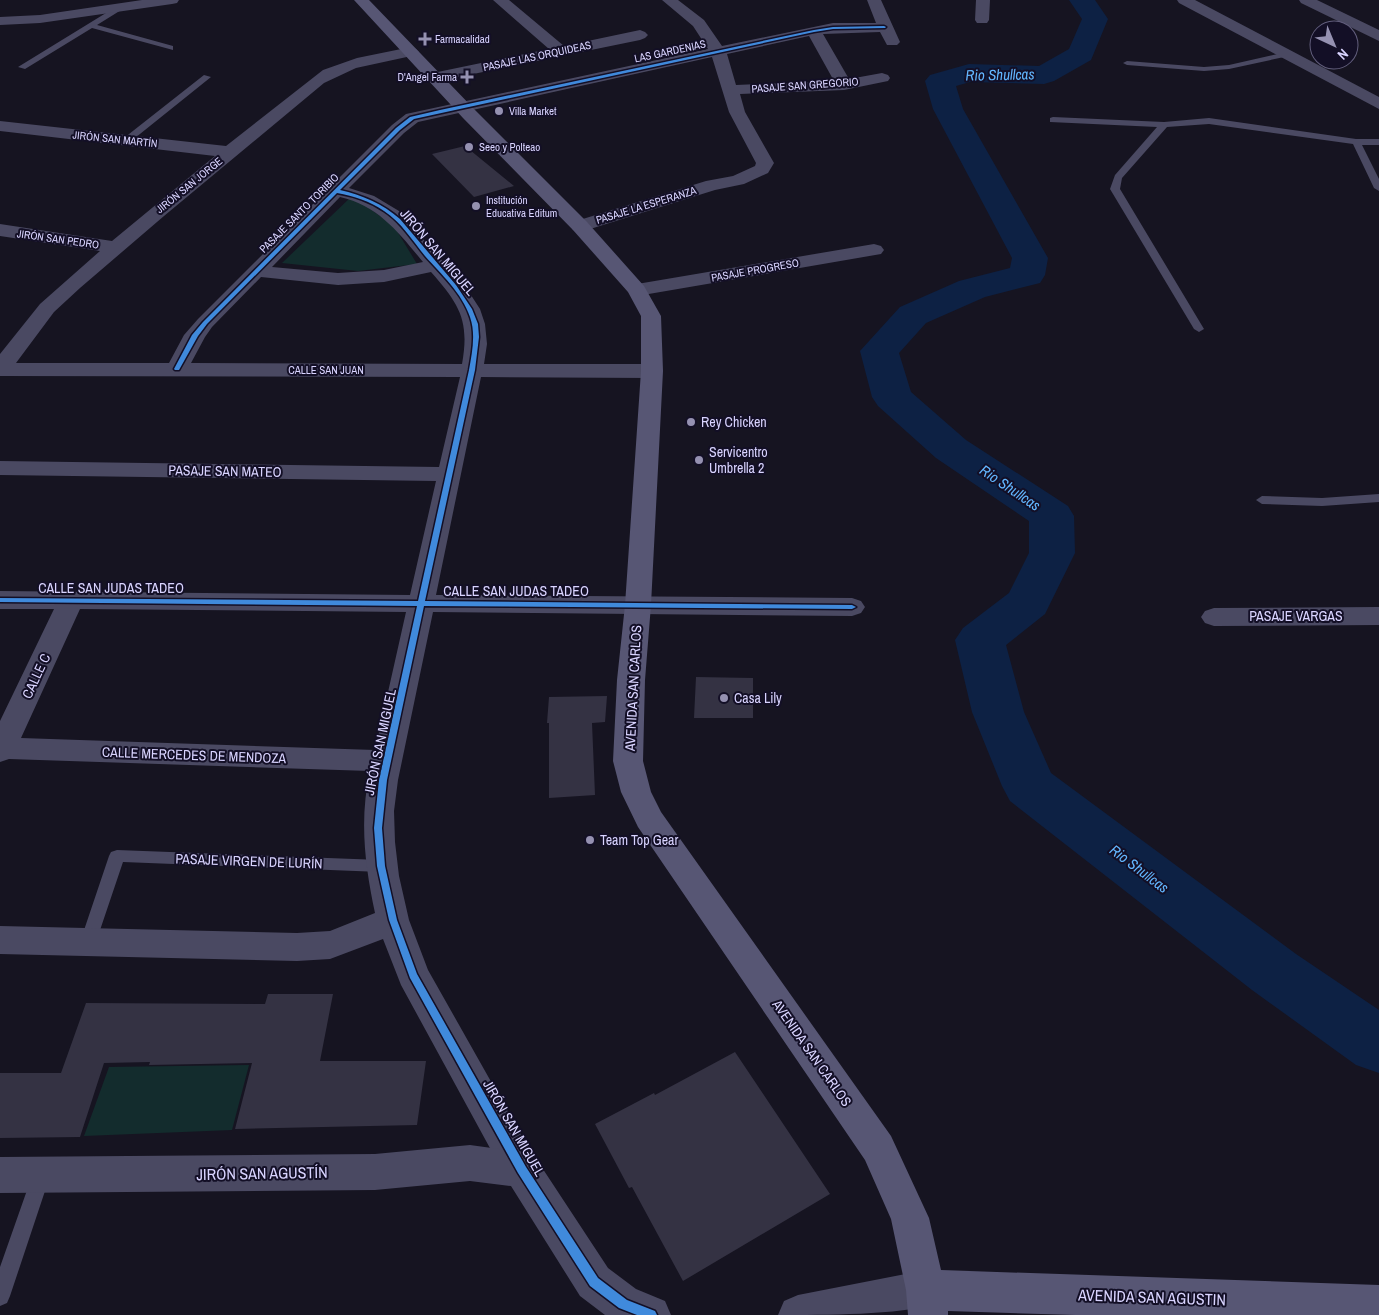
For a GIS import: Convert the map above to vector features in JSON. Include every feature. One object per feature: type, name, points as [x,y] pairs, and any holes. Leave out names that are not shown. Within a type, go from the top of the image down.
[{"type":"main road","name":"AVENIDA SAN CARLOS","points":[[361,0],[534,182],[580,226],[637,290],[651,316],[652,371],[638,605],[631,680],[628,760],[636,792],[649,819],[878,1148],[910,1218],[927,1303]]},
{"type":"main road","name":"AVENIDA SAN AGUSTIN","points":[[927,1303],[1369,1308]]},
{"type":"street","points":[[0,21],[40,19],[125,4],[172,0]]},
{"type":"street","points":[[500,0],[562,51]]},
{"type":"street","points":[[669,0],[699,23],[718,52],[729,90]]},
{"type":"street","points":[[874,0],[892,44]]},
{"type":"street","points":[[982,20],[983,0]]},
{"type":"street","points":[[1184,0],[1379,104]]},
{"type":"street","points":[[1306,0],[1379,36]]},
{"type":"street","name":"LAS GARDENIAS","points":[[462,106],[814,31],[833,28],[884,26]]},
{"type":"street","points":[[814,31],[844,85]]},
{"type":"street","name":"PASAJE LAS ORQUIDEAS","points":[[434,77],[640,34]]},
{"type":"street","name":"JIRÓN SAN JORGE","points":[[0,369],[47,308],[116,247],[327,73],[353,63],[411,52]]},
{"type":"street","name":"PASAJE SAN GREGORIO","points":[[729,90],[844,85],[882,78]]},
{"type":"street","name":"PASAJE LA ESPERANZA","points":[[580,226],[712,185],[751,175],[762,170],[765,163],[737,112],[729,90]]},
{"type":"street","name":"PASAJE SANTO TORIBIO","points":[[177,369],[200,329],[398,129],[412,118],[462,106]]},
{"type":"street","name":"JIRÓN SAN MARTÍN","points":[[0,126],[230,152]]},
{"type":"street","name":"JIRÓN SAN MIGUEL","points":[[336,191],[357,195],[385,210],[398,220],[458,290],[468,305],[474,319],[476,345],[472,370],[387,761],[379,811],[378,842],[381,866],[393,920],[413,975],[522,1170],[594,1282],[623,1304],[651,1315]]},
{"type":"street","name":"JIRÓN SAN PEDRO","points":[[0,230],[116,247]]},
{"type":"street","name":"PASAJE PROGRESO","points":[[637,290],[874,250]]},
{"type":"street","points":[[256,271],[338,279],[384,276],[435,265]]},
{"type":"street","name":"CALLE SAN JUAN","points":[[0,369],[652,371]]},
{"type":"street","name":"PASAJE SAN MATEO","points":[[0,468],[450,474]]},
{"type":"street","name":"CALLE SAN JUDAS TADEO","points":[[0,600],[852,607]]},
{"type":"street","name":"CALLE C","points":[[1,750],[71,601]]},
{"type":"street","name":"PASAJE VARGAS","points":[[1214,617],[1379,616]]},
{"type":"street","name":"CALLE MERCEDES DE MENDOZA","points":[[1,750],[387,761]]},
{"type":"street","points":[[0,940],[297,947],[330,945],[393,920]]},
{"type":"street","name":"JIRÓN SAN AGUSTÍN","points":[[0,1175],[375,1172],[470,1163],[522,1170]]},
{"type":"street","points":[[798,1315],[927,1303]]},
{"type":"lane","points":[[22,68],[125,4]]},
{"type":"lane","points":[[91,26],[170,48]]},
{"type":"lane","points":[[1127,63],[1204,69],[1229,67],[1286,54]]},
{"type":"lane","points":[[127,140],[207,77]]},
{"type":"lane","points":[[1053,120],[1164,125],[1209,121],[1356,142],[1379,142]]},
{"type":"lane","points":[[1164,125],[1118,177],[1115,188],[1199,329]]},
{"type":"lane","points":[[1356,142],[1379,188]]},
{"type":"lane","points":[[1262,500],[1322,502],[1379,498]]},
{"type":"lane","name":"PASAJE VIRGEN DE LURÍN","points":[[88,942],[117,856],[381,866]]},
{"type":"lane","points":[[0,1296],[41,1175]]},
{"type":"green space","points":[[352,196],[394,226],[417,264],[358,271],[282,263]]},
{"type":"green space","points":[[249,1065],[232,1130],[84,1136],[109,1067]]},
{"type":"building","points":[[465,146],[514,186],[474,197],[432,154]]},
{"type":"building","name":"Casa Lily","points":[[696,677],[753,678],[753,718],[694,718]]},
{"type":"building","points":[[607,696],[605,722],[592,723],[595,795],[549,798],[549,723],[547,723],[549,697]]},
{"type":"building","points":[[268,994],[333,994],[320,1061],[426,1061],[417,1125],[235,1129],[252,1063],[149,1065],[150,1062],[104,1063],[80,1137],[0,1138],[0,1073],[61,1073],[86,1003],[265,1004]]},
{"type":"building","points":[[735,1052],[830,1194],[683,1281],[632,1187],[629,1188],[595,1124],[654,1093],[655,1095]]},
{"type":"waterway","name":"Rio Shullcas","points":[[1082,0],[1095,19],[1081,54],[1044,75],[969,73],[940,81],[948,109],[1030,258],[1027,275],[972,289],[913,315],[879,351],[892,397],[951,449],[1052,516],[1052,553],[1028,603],[980,640],[998,712],[1029,786],[1274,972],[1379,1045]]},
{"type":"cycle path","points":[[177,369],[195,335],[205,323],[398,129],[412,118],[814,31],[833,28],[884,27]]},
{"type":"cycle path","points":[[336,191],[374,203],[398,220],[460,293],[473,317],[476,330],[472,370],[383,780],[378,828],[381,866],[393,920],[413,975],[522,1170],[594,1282],[623,1304],[651,1315]]},
{"type":"cycle path","points":[[0,600],[852,607]]},
{"type":"place","name":"Farmacalidad","points":[[425,39]]},
{"type":"place","name":"D'Angel Farma","points":[[467,77]]},
{"type":"place","name":"Villa Market","points":[[499,111]]},
{"type":"place","name":"Seeo y Polteao","points":[[469,147]]},
{"type":"place","name":"Institución Educativa Editum","points":[[476,206]]},
{"type":"place","name":"Rey Chicken","points":[[691,422]]},
{"type":"place","name":"Servicentro Umbrella 2","points":[[699,460]]},
{"type":"place","name":"Casa Lily","points":[[724,698]]},
{"type":"place","name":"Team Top Gear","points":[[590,840]]}]
